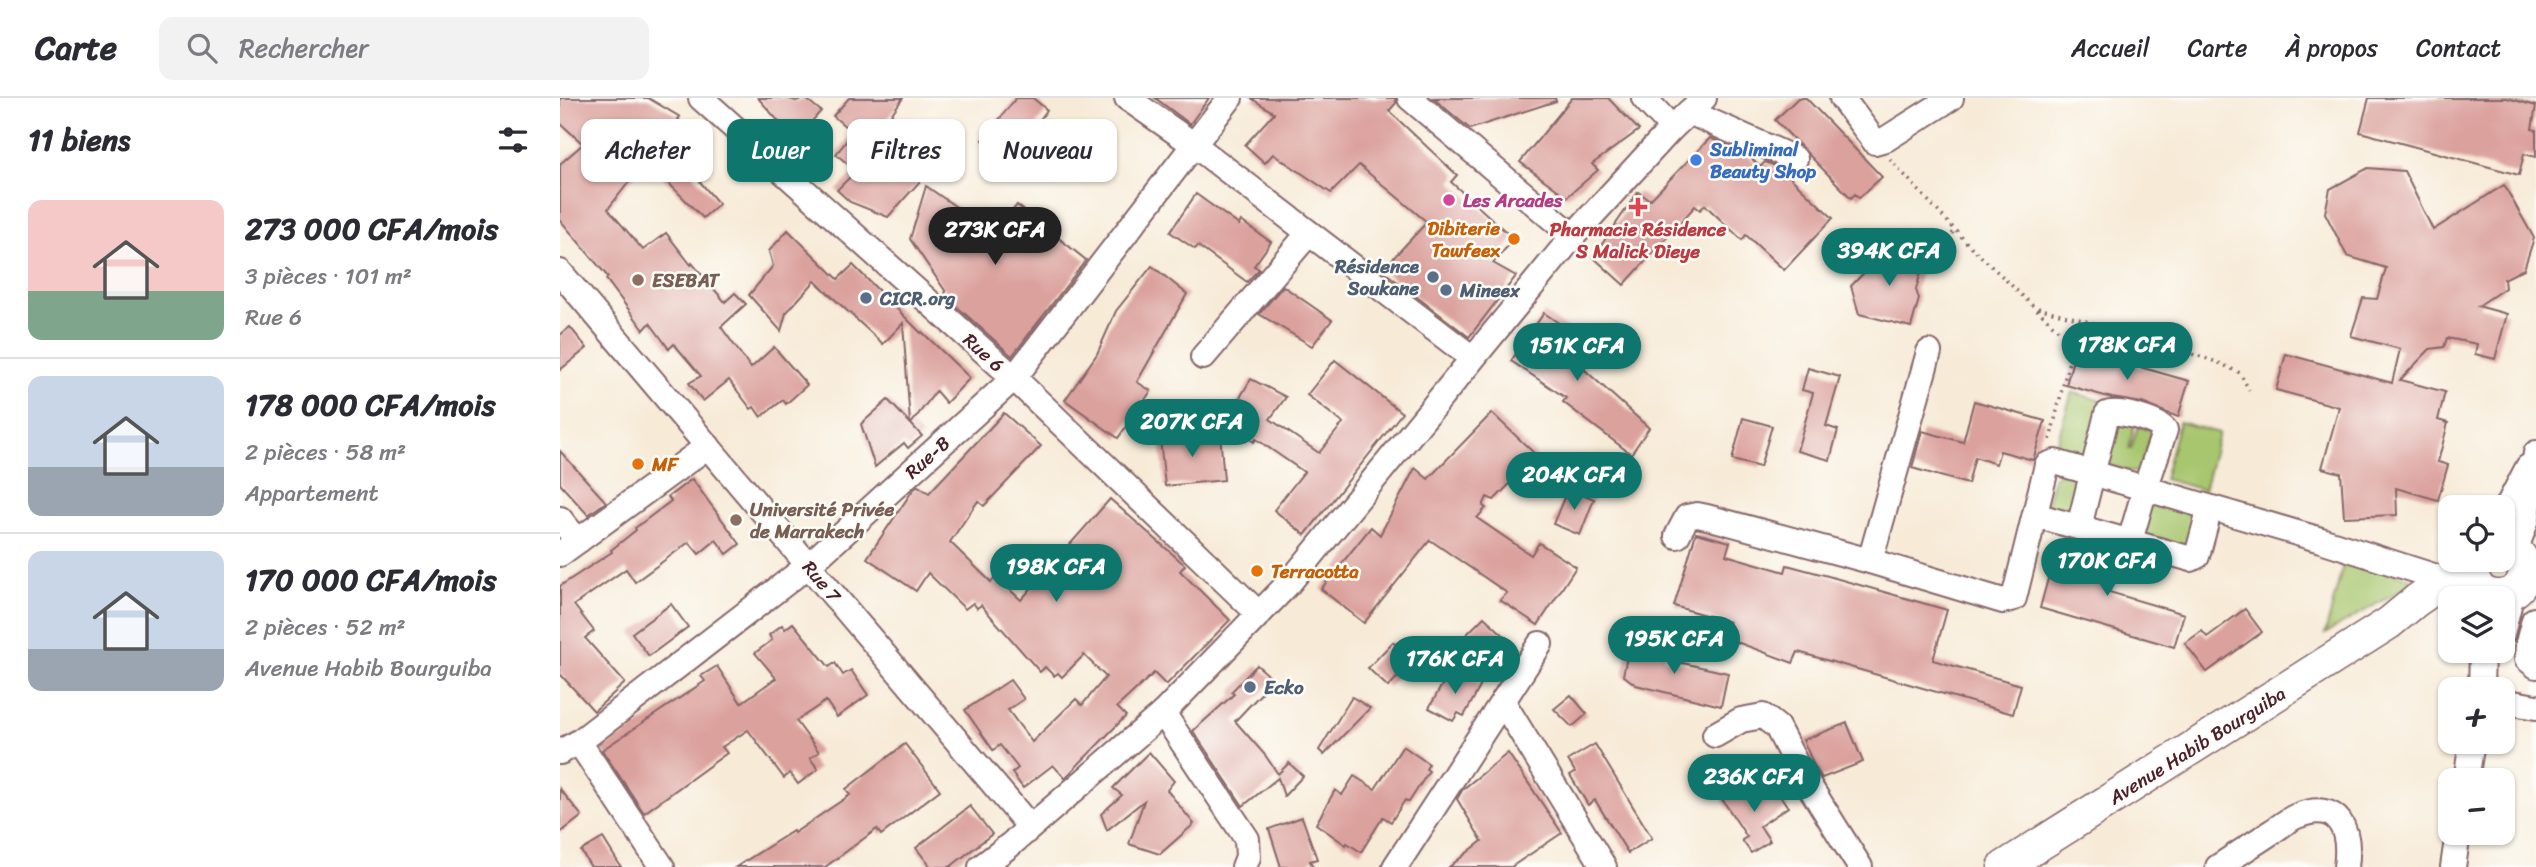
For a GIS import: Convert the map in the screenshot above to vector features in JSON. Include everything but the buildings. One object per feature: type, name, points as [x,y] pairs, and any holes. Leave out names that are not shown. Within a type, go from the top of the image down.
[{"type":"main road","name":"Avenue Habib Bourguiba","points":[[2004,867],[2389,624],[2495,583]]},
{"type":"street","name":"Rue 6","points":[[701,98],[1014,378],[1259,614]]},
{"type":"street","points":[[1127,98],[1193,145],[1471,357]]},
{"type":"street","name":"Rue-B","points":[[569,747],[808,565],[1014,378],[1230,98]]},
{"type":"street","points":[[1410,98],[1573,236]]},
{"type":"street","points":[[1644,98],[1688,113],[1795,159]]},
{"type":"street","points":[[1842,98],[1875,142],[1886,139],[1951,98]]},
{"type":"street","points":[[981,867],[1006,856],[1030,827],[1163,713],[1289,583],[1471,357],[1573,236],[1688,113]]},
{"type":"street","points":[[1203,357],[1309,233]]},
{"type":"street","name":"Rue 7","points":[[560,272],[1030,827]]},
{"type":"street","points":[[1870,561],[1929,352]]},
{"type":"street","points":[[2079,527],[2107,414],[2115,412],[2159,424],[2165,430],[2130,541]]},
{"type":"street","points":[[560,519],[569,547],[708,446]]},
{"type":"street","points":[[2514,495],[2536,452]]},
{"type":"street","points":[[2495,583],[2527,519],[2536,452]]},
{"type":"street","points":[[1677,536],[1687,517],[1697,515],[2010,601],[2014,598],[2047,466],[2051,462],[2210,508],[2495,583],[2535,620],[2528,643],[2527,659],[2536,666]]},
{"type":"street","points":[[2035,515],[2195,559],[2210,508]]},
{"type":"street","points":[[1395,867],[1540,643]]},
{"type":"street","points":[[1503,702],[1604,867]]},
{"type":"street","points":[[2515,703],[2536,707]]},
{"type":"street","points":[[1163,713],[1247,839],[1248,857],[1244,867]]},
{"type":"street","points":[[1715,735],[1741,720],[1763,716],[1777,727],[1797,766],[1860,867]]},
{"type":"street","points":[[569,747],[662,867]]},
{"type":"street","points":[[2218,867],[2296,816],[2314,812],[2331,815],[2340,821],[2347,831],[2346,867]]},
{"type":"street","points":[[2453,867],[2456,845]]},
{"type":"path","points":[[1875,142],[1955,230],[2073,344],[2047,451],[2051,462]]},
{"type":"path","points":[[1931,262],[1955,230]]},
{"type":"path","points":[[2036,308],[2115,328],[2217,362],[2240,373],[2249,390]]},
{"type":"green space","points":[[2072,392],[2102,401],[2085,459],[2055,449]]},
{"type":"green space","points":[[2119,421],[2134,425],[2129,449],[2138,426],[2152,430],[2141,469],[2137,473],[2110,466],[2108,458]]},
{"type":"green space","points":[[2179,422],[2219,433],[2204,490],[2164,479]]},
{"type":"green space","points":[[2061,472],[2080,478],[2083,485],[2068,516],[2050,511],[2047,504],[2054,477]]},
{"type":"green space","points":[[2159,499],[2195,510],[2199,520],[2193,542],[2184,548],[2146,538],[2141,528],[2148,505]]},
{"type":"green space","points":[[2347,559],[2410,578],[2411,584],[2325,634],[2343,565]]},
{"type":"place","name":"Subliminal Beauty Shop","points":[[1696,160]]},
{"type":"place","name":"Les Arcades","points":[[1449,200]]},
{"type":"place","name":"Pharmacie Résidence S Malick Dieye","points":[[1638,207]]},
{"type":"place","name":"Dibiterie Tawfeex","points":[[1514,239]]},
{"type":"place","name":"Résidence Soukane","points":[[1433,277]]},
{"type":"place","name":"ESEBAT","points":[[638,280]]},
{"type":"place","name":"Mineex","points":[[1446,290]]},
{"type":"place","name":"CICR.org","points":[[866,298]]},
{"type":"place","name":"MF","points":[[638,464]]},
{"type":"place","name":"Université Privée de Marrakech","points":[[736,520]]},
{"type":"place","name":"Terracotta","points":[[1257,571]]},
{"type":"place","name":"Ecko","points":[[1250,687]]}]
